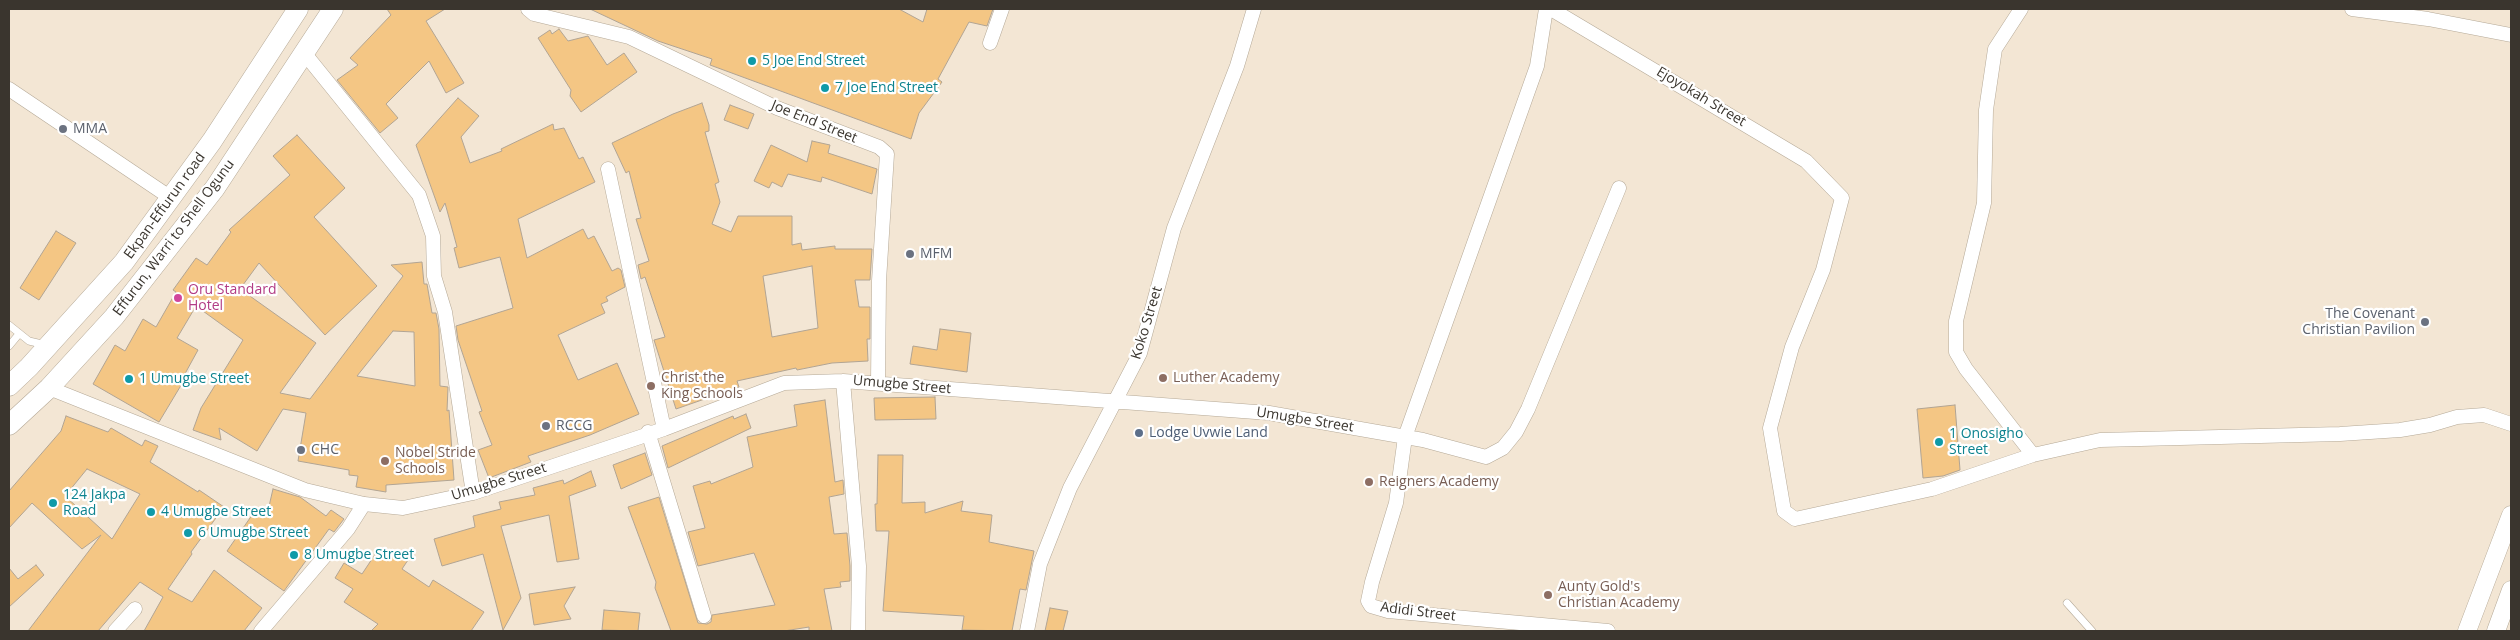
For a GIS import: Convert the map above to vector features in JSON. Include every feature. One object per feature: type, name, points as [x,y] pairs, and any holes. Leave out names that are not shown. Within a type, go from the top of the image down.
[{"type":"main road","name":"Ekpan-Effurun road","points":[[9,386],[49,346],[124,262],[212,141],[298,9]]},
{"type":"main road","name":"Effurun, Warri to Shell Ogunu","points":[[9,424],[49,388],[114,317],[215,188],[333,9]]},
{"type":"street","name":"Joe End Street","points":[[528,9],[534,14],[629,36],[777,108],[879,147],[886,154],[879,281],[878,383]]},
{"type":"street","points":[[990,43],[1002,9]]},
{"type":"street","name":"Koko Street","points":[[1027,631],[1040,564],[1070,488],[1140,353],[1174,228],[1237,66],[1254,9]]},
{"type":"street","points":[[1405,437],[1537,66],[1546,9]]},
{"type":"street","name":"Ejoyokah Street","points":[[1551,9],[1806,161],[1842,198],[1823,270],[1792,347],[1770,428],[1784,510],[1795,519],[1932,489],[2033,455]]},
{"type":"street","points":[[2021,9],[1996,49],[1986,110],[1984,203],[1956,321],[1956,352],[1966,369],[2033,455],[2100,440],[2350,433],[2430,425],[2457,417],[2484,415],[2511,424]]},
{"type":"street","points":[[2352,9],[2428,19],[2511,35]]},
{"type":"street","points":[[305,54],[419,195],[433,236],[434,276],[445,312],[473,492]]},
{"type":"street","points":[[9,89],[171,198]]},
{"type":"street","points":[[608,169],[664,428]]},
{"type":"street","name":"Umugbe Street","points":[[49,388],[305,490],[364,504],[403,508],[473,492],[664,428],[784,383],[843,381],[878,383],[1115,403],[1268,413],[1405,437],[1486,457],[1502,448],[1516,432],[1528,409],[1619,188]]},
{"type":"street","points":[[843,381],[859,566],[858,631]]},
{"type":"street","points":[[648,432],[704,616]]},
{"type":"street","name":"Adidi Street","points":[[1405,437],[1396,503],[1372,582],[1368,601],[1371,606],[1388,611],[1523,628],[1608,631]]},
{"type":"street","points":[[261,631],[348,529],[364,504]]},
{"type":"street","points":[[2467,631],[2511,515]]},
{"type":"street","points":[[2496,631],[2511,590]]},
{"type":"street","points":[[115,631],[135,609]]},
{"type":"lane","points":[[9,325],[29,341],[49,346]]},
{"type":"lane","points":[[9,346],[19,334]]},
{"type":"lane","points":[[2067,603],[2092,631]]},
{"type":"building","points":[[387,9],[445,9],[426,21],[464,83],[446,93],[429,61],[386,104],[398,118],[380,133],[337,80],[358,65],[350,58],[391,15]]},
{"type":"building","points":[[590,9],[899,9],[923,22],[927,9],[993,9],[987,26],[969,22],[938,79],[942,82],[919,113],[911,139],[710,65],[712,59],[658,41]]},
{"type":"building","points":[[559,29],[568,41],[588,36],[607,65],[624,53],[637,72],[581,112],[570,96],[571,90],[538,38],[550,30],[552,34]]},
{"type":"building","points":[[458,98],[479,116],[461,137],[470,163],[502,151],[501,149],[553,124],[554,130],[564,128],[579,159],[583,157],[595,182],[518,219],[527,258],[583,229],[588,239],[594,236],[612,271],[618,268],[621,270],[625,287],[606,297],[608,301],[601,304],[605,313],[558,335],[578,380],[617,363],[639,414],[590,435],[528,456],[531,462],[489,478],[478,450],[492,445],[479,412],[482,411],[458,340],[456,326],[513,308],[500,257],[459,268],[454,248],[457,247],[445,203],[440,212],[416,145]]},
{"type":"building","points":[[702,103],[709,125],[709,131],[705,132],[719,182],[715,184],[720,202],[712,224],[731,232],[738,216],[792,216],[792,245],[801,243],[802,250],[835,246],[835,249],[872,249],[870,280],[855,280],[859,307],[870,307],[870,339],[867,339],[868,361],[832,363],[797,370],[796,368],[737,381],[739,387],[676,409],[654,340],[665,337],[645,277],[641,279],[638,265],[649,261],[636,219],[641,218],[629,171],[626,173],[612,143],[673,114]],"holes":[[[812,266],[818,328],[772,337],[763,276]]]},
{"type":"building","points":[[730,105],[754,114],[748,129],[724,120]]},
{"type":"building","points":[[297,135],[345,188],[314,217],[377,286],[325,335],[259,263],[240,289],[316,343],[280,393],[310,399],[403,276],[391,265],[422,262],[424,284],[427,284],[432,313],[436,313],[439,329],[440,386],[448,387],[447,411],[449,410],[454,480],[386,485],[386,492],[356,487],[358,476],[349,475],[349,470],[298,461],[306,413],[283,409],[257,451],[219,428],[221,440],[193,430],[201,408],[243,340],[196,306],[177,338],[198,350],[181,381],[183,382],[159,422],[93,384],[115,345],[125,351],[143,319],[156,327],[176,292],[173,290],[196,258],[207,265],[231,232],[229,230],[290,175],[273,156]],"holes":[[[393,331],[414,332],[415,386],[357,376]]]},
{"type":"building","points":[[812,141],[830,145],[828,153],[877,169],[872,194],[822,177],[821,182],[788,174],[782,187],[772,182],[769,188],[754,181],[771,145],[807,162]]},
{"type":"building","points":[[56,231],[76,243],[39,300],[20,288]]},
{"type":"building","points":[[940,329],[971,333],[967,372],[910,364],[913,346],[937,350]]},
{"type":"building","points":[[935,397],[936,419],[875,420],[874,398]]},
{"type":"building","points":[[825,400],[835,482],[843,480],[844,494],[829,497],[834,534],[847,533],[850,566],[850,581],[840,582],[841,587],[824,589],[832,631],[809,631],[809,627],[784,631],[671,631],[655,588],[656,582],[628,507],[659,497],[698,623],[707,624],[711,622],[712,615],[775,605],[754,553],[698,566],[688,532],[705,528],[693,486],[710,481],[711,484],[753,467],[747,437],[797,426],[794,405]]},
{"type":"building","name":"1 Onosigho Street","points":[[1955,405],[1960,470],[1943,476],[1923,478],[1917,409]]},
{"type":"building","points":[[746,414],[751,428],[668,468],[662,446],[733,416],[734,419]]},
{"type":"building","points":[[66,416],[108,432],[111,428],[142,446],[145,440],[158,446],[150,462],[198,492],[199,490],[224,507],[191,552],[192,554],[168,589],[192,602],[214,570],[262,608],[244,631],[144,631],[163,597],[140,582],[98,631],[28,631],[101,535],[82,549],[32,503],[9,528],[9,491],[61,431]],"holes":[[[87,469],[140,494],[112,539],[65,496]]]},
{"type":"building","points":[[645,453],[652,475],[621,489],[613,465]]},
{"type":"building","points":[[878,455],[903,455],[902,503],[925,502],[925,513],[963,501],[961,511],[992,515],[989,542],[1034,551],[1026,590],[1020,589],[1012,631],[962,630],[964,616],[883,611],[889,531],[876,531],[875,504],[877,504]]},
{"type":"building","points":[[591,471],[596,486],[569,496],[579,559],[557,562],[549,515],[501,526],[521,598],[503,630],[483,554],[442,566],[434,539],[475,527],[473,516],[501,509],[499,502],[535,495],[533,488],[563,480],[564,484]]},
{"type":"building","points":[[273,489],[300,497],[326,516],[331,510],[344,519],[334,532],[329,529],[284,591],[227,551],[257,508],[267,515]]},
{"type":"building","points":[[395,551],[408,560],[402,569],[429,587],[433,580],[484,612],[471,631],[371,631],[378,624],[344,602],[353,589],[335,578],[344,563],[362,574],[376,553],[388,561]]},
{"type":"building","points":[[36,565],[44,575],[9,607],[9,568],[18,579]]},
{"type":"building","points":[[575,587],[564,606],[571,619],[534,625],[529,594]]},
{"type":"building","points":[[1050,608],[1068,611],[1063,631],[1045,631]]},
{"type":"building","points":[[604,610],[640,613],[638,631],[602,630]]},
{"type":"place","name":"5 Joe End Street","points":[[752,61]]},
{"type":"place","name":"7 Joe End Street","points":[[825,88]]},
{"type":"place","name":"MMA","points":[[63,129]]},
{"type":"place","name":"MFM","points":[[910,254]]},
{"type":"place","name":"Oru Standard Hotel","points":[[178,298]]},
{"type":"place","name":"The Covenant Christian Pavilion","points":[[2425,322]]},
{"type":"place","name":"Luther Academy","points":[[1163,378]]},
{"type":"place","name":"1 Umugbe Street","points":[[129,379]]},
{"type":"place","name":"Christ the King Schools","points":[[651,386]]},
{"type":"place","name":"RCCG","points":[[546,426]]},
{"type":"place","name":"Lodge Uvwie Land","points":[[1139,433]]},
{"type":"place","name":"1 Onosigho Street","points":[[1939,442]]},
{"type":"place","name":"CHC","points":[[301,450]]},
{"type":"place","name":"Nobel Stride Schools","points":[[385,461]]},
{"type":"place","name":"Reigners Academy","points":[[1369,482]]},
{"type":"place","name":"124 Jakpa Road","points":[[53,503]]},
{"type":"place","name":"4 Umugbe Street","points":[[151,512]]},
{"type":"place","name":"6 Umugbe Street","points":[[188,533]]},
{"type":"place","name":"8 Umugbe Street","points":[[294,555]]},
{"type":"place","name":"Aunty Gold's Christian Academy","points":[[1548,595]]}]
